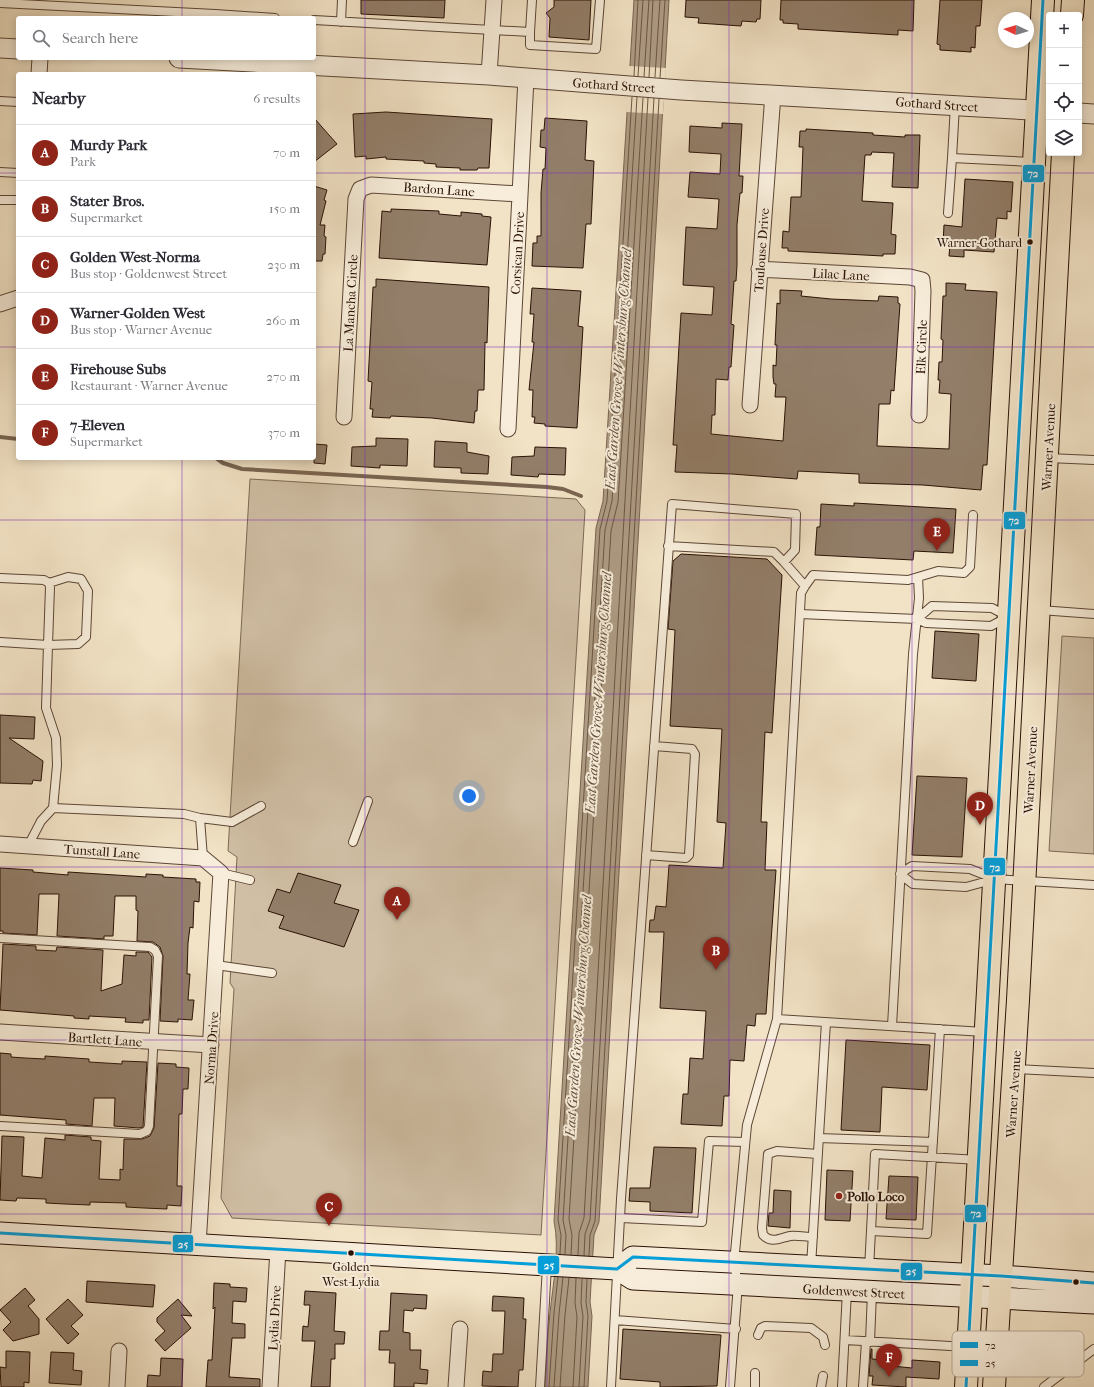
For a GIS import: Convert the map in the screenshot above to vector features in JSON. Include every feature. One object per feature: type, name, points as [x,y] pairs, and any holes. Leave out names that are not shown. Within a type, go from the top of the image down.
[{"type":"main road","points":[[969,1331],[987,1032],[1033,162],[1043,110],[1043,0]]},
{"type":"main road","points":[[1072,0],[1072,12]]},
{"type":"main road","name":"Warner Avenue","points":[[997,1331],[1025,881],[1063,156]]},
{"type":"main road","points":[[1012,558],[1027,541],[1032,518],[1034,483],[1047,458],[1038,447],[1040,359],[1024,343]]},
{"type":"main road","points":[[1009,616],[1024,602],[1029,592],[1032,552],[1043,532]]},
{"type":"main road","points":[[1009,616],[1022,626],[1026,643],[1024,686],[1033,711]]},
{"type":"main road","name":"Goldenwest Street","points":[[0,1233],[617,1269],[633,1279],[1094,1303]]},
{"type":"main road","name":"Goldenwest Street","points":[[617,1269],[634,1258],[1001,1276],[1094,1283]]},
{"type":"main road","points":[[966,1377],[966,1387]]},
{"type":"main road","name":"Warner Avenue","points":[[994,1387],[995,1377]]},
{"type":"street","points":[[489,75],[494,0]]},
{"type":"street","points":[[0,48],[16,49]]},
{"type":"street","points":[[39,72],[40,60]]},
{"type":"street","name":"Gothard Street","points":[[220,60],[256,65],[489,75],[681,90],[1043,110]]},
{"type":"street","name":"Corsican Drive","points":[[508,429],[526,78]]},
{"type":"street","name":"Toulouse Drive","points":[[750,405],[773,94]]},
{"type":"street","points":[[1082,113],[1094,114]]},
{"type":"street","name":"Bardon Lane","points":[[360,189],[372,185],[519,194]]},
{"type":"street","name":"La Mancha Circle","points":[[344,417],[356,199],[360,189]]},
{"type":"street","name":"Lilac Lane","points":[[760,269],[910,277],[922,280]]},
{"type":"street","name":"Elk Circle","points":[[919,415],[923,291],[922,280]]},
{"type":"street","name":"Tunstall Lane","points":[[0,844],[204,858]]},
{"type":"street","points":[[204,858],[221,873]]},
{"type":"street","name":"Norma Drive","points":[[198,1245],[221,873]]},
{"type":"street","name":"Bartlett Lane","points":[[0,1032],[211,1045]]},
{"type":"street","name":"Lydia Drive","points":[[270,1387],[278,1249]]},
{"type":"street","points":[[456,1387],[460,1329]]},
{"type":"street","points":[[117,1387],[119,1351]]},
{"type":"lane","points":[[340,22],[342,0]]},
{"type":"lane","points":[[532,0],[530,45],[596,49],[600,0]]},
{"type":"lane","points":[[0,3],[100,4],[215,16]]},
{"type":"lane","points":[[316,20],[530,32]]},
{"type":"lane","points":[[0,101],[16,102]]},
{"type":"lane","points":[[948,213],[956,105]]},
{"type":"lane","points":[[952,158],[1033,162]]},
{"type":"lane","points":[[0,172],[16,173]]},
{"type":"lane","points":[[0,200],[16,200]]},
{"type":"lane","points":[[1047,458],[1094,460]]},
{"type":"lane","points":[[611,1387],[617,1269],[672,504],[796,514],[795,550],[784,562]]},
{"type":"lane","points":[[730,1387],[736,1329],[738,1284],[734,1263],[747,1125],[777,1019],[801,594],[813,574],[908,580],[938,571],[964,573],[970,567],[973,515]]},
{"type":"lane","points":[[668,546],[774,552],[805,586]]},
{"type":"lane","points":[[0,578],[44,580],[49,583],[68,577],[81,579],[88,591],[86,637],[78,644],[48,645],[0,642]]},
{"type":"lane","points":[[892,1026],[916,619],[919,598],[918,577]]},
{"type":"lane","points":[[28,846],[41,821],[53,808],[57,765],[56,738],[46,708],[49,583]]},
{"type":"lane","points":[[916,619],[932,606],[992,608],[1009,616]]},
{"type":"lane","points":[[1039,610],[1094,614]]},
{"type":"lane","points":[[800,614],[916,619],[926,623],[991,626],[1009,616]]},
{"type":"lane","points":[[646,855],[686,858],[689,855],[695,754],[692,749],[654,746]]},
{"type":"lane","points":[[353,842],[368,801]]},
{"type":"lane","points":[[53,808],[184,814],[200,818],[232,822],[261,806]]},
{"type":"lane","points":[[200,818],[204,858]]},
{"type":"lane","points":[[900,874],[912,866],[970,869],[995,879],[1094,885]]},
{"type":"lane","points":[[221,873],[250,880]]},
{"type":"lane","points":[[900,874],[913,884],[966,887],[995,879]]},
{"type":"lane","points":[[0,938],[150,947],[155,950],[158,956],[149,1126],[147,1131],[140,1134],[0,1126]]},
{"type":"lane","points":[[216,965],[272,973]]},
{"type":"lane","points":[[777,1019],[987,1032]]},
{"type":"lane","points":[[811,1267],[826,1022]]},
{"type":"lane","points":[[872,1231],[926,1234],[940,1029]]},
{"type":"lane","points":[[1014,1069],[1094,1073]]},
{"type":"lane","points":[[819,1138],[933,1142]]},
{"type":"lane","points":[[621,1218],[702,1222],[709,1141],[745,1142]]},
{"type":"lane","points":[[813,1237],[791,1236],[771,1240],[763,1235],[762,1228],[768,1154],[777,1151],[818,1154]]},
{"type":"lane","points":[[869,1270],[875,1154],[979,1160]]},
{"type":"lane","points":[[540,1387],[547,1265]]},
{"type":"lane","points":[[842,1387],[847,1291]]},
{"type":"lane","points":[[863,1387],[872,1292]]},
{"type":"lane","points":[[614,1320],[736,1329]]},
{"type":"lane","points":[[758,1335],[761,1328],[765,1326],[811,1328],[823,1337],[825,1344]]},
{"type":"lane","points":[[845,1340],[952,1346]]},
{"type":"lane","points":[[1084,1357],[1094,1349]]},
{"type":"lane","points":[[754,1387],[755,1373]]},
{"type":"lane","points":[[821,1387],[823,1376]]},
{"type":"lane","points":[[1044,1387],[1057,1377]]},
{"type":"shaded area","points":[[250,479],[576,499],[585,510],[541,1235],[232,1218],[221,1198],[234,989],[230,983],[237,857],[228,851]]},
{"type":"shaded area","points":[[1062,636],[1094,638],[1094,854],[1049,851]]},
{"type":"water","name":"East Garden Grove-Wintersburg Channel","points":[[634,0],[669,0],[599,1222],[594,1235],[590,1302],[592,1316],[588,1387],[545,1387],[549,1322],[556,1255],[556,1232],[554,1221],[596,528],[603,501]]},
{"type":"pier","points":[[629,66],[666,68],[663,114],[626,112]]},
{"type":"building","points":[[361,0],[445,0],[444,18],[361,14]]},
{"type":"building","points":[[554,0],[591,0],[589,40],[549,37],[550,18],[546,13],[554,7]]},
{"type":"building","points":[[686,0],[761,0],[760,19],[757,19],[756,22],[742,21],[741,26],[698,23],[699,18],[685,17]]},
{"type":"building","points":[[781,0],[914,0],[913,31],[898,30],[898,35],[798,29],[798,24],[783,23],[783,20],[780,20]]},
{"type":"building","points":[[940,0],[982,0],[980,26],[976,26],[975,48],[971,47],[971,52],[940,50],[940,45],[937,44]]},
{"type":"building","points":[[386,112],[492,119],[489,168],[460,170],[460,168],[436,167],[436,164],[424,163],[424,161],[386,159],[386,157],[366,159],[366,156],[355,157],[353,114]]},
{"type":"building","points":[[545,118],[587,121],[585,160],[594,161],[591,224],[586,224],[583,268],[532,266],[533,243],[537,243],[537,236],[541,236],[541,193],[543,169],[545,169],[546,148],[540,147],[541,130],[544,130]]},
{"type":"building","points":[[316,120],[337,144],[316,160]]},
{"type":"building","points":[[722,123],[742,124],[739,176],[743,176],[737,225],[737,265],[736,281],[734,281],[731,324],[734,325],[731,367],[729,367],[728,380],[716,379],[715,415],[712,415],[711,434],[783,441],[786,397],[775,397],[776,384],[774,384],[773,377],[773,365],[776,366],[777,345],[775,345],[777,303],[780,304],[780,290],[802,291],[801,296],[831,299],[878,301],[879,296],[898,297],[898,303],[900,304],[894,391],[891,390],[890,404],[879,404],[877,446],[949,449],[951,394],[939,393],[940,380],[938,380],[939,362],[942,362],[943,340],[941,339],[943,296],[946,296],[946,283],[966,284],[965,290],[997,292],[987,465],[983,465],[981,490],[923,485],[859,483],[859,474],[798,471],[797,479],[732,474],[675,472],[677,445],[673,445],[681,313],[712,315],[714,287],[683,285],[686,227],[717,229],[719,199],[688,197],[690,172],[720,174],[721,154],[689,152],[690,126],[722,128]]},
{"type":"building","points":[[806,129],[873,133],[873,135],[905,137],[905,135],[920,135],[918,188],[892,187],[894,153],[872,152],[871,155],[865,155],[862,201],[893,203],[891,234],[896,235],[895,254],[883,254],[883,256],[788,251],[788,248],[782,248],[783,231],[789,232],[791,197],[801,197],[803,147],[799,147],[800,131],[806,131]]},
{"type":"building","points":[[965,179],[1013,182],[1011,212],[1007,211],[1007,219],[997,218],[994,252],[964,250],[964,257],[949,256],[950,244],[943,244],[944,225],[962,227]]},
{"type":"building","points":[[316,187],[327,190],[320,225],[325,225],[324,236],[326,237],[325,254],[323,254],[322,261],[316,261]]},
{"type":"building","points":[[391,209],[439,211],[439,214],[461,216],[461,212],[482,214],[482,216],[491,217],[487,265],[379,258],[382,211],[391,212]]},
{"type":"building","points":[[376,279],[489,287],[487,343],[485,342],[484,390],[478,390],[477,411],[475,411],[474,423],[432,418],[391,416],[390,418],[372,417],[373,409],[370,409],[372,382],[368,381],[373,287],[376,287]]},
{"type":"building","points":[[532,288],[581,291],[578,326],[583,327],[577,428],[545,426],[545,424],[534,423],[535,417],[532,417],[533,390],[529,390],[534,342],[532,342],[534,314],[530,314]]},
{"type":"building","points":[[376,438],[408,439],[407,466],[380,465],[380,468],[351,466],[352,447],[376,446]]},
{"type":"building","points":[[435,441],[467,443],[467,452],[489,456],[488,474],[461,473],[461,468],[434,467]]},
{"type":"building","points":[[316,444],[327,445],[325,464],[314,463],[314,460],[316,460]]},
{"type":"building","points":[[535,447],[566,448],[565,475],[539,474],[538,477],[511,475],[512,457],[534,456]]},
{"type":"building","points":[[854,503],[956,509],[953,553],[914,551],[913,560],[815,555],[817,527],[820,527],[821,504],[854,506]]},
{"type":"building","points":[[681,554],[767,559],[782,575],[772,733],[765,732],[761,822],[767,822],[765,870],[776,870],[766,1014],[756,1014],[755,1026],[747,1025],[744,1061],[730,1060],[729,1096],[724,1096],[722,1126],[681,1124],[683,1094],[688,1094],[690,1058],[703,1059],[706,1011],[660,1008],[664,932],[649,932],[650,920],[654,920],[656,906],[666,907],[669,865],[723,868],[726,823],[717,822],[722,729],[670,726],[675,630],[668,629],[673,561]]},
{"type":"building","points":[[935,631],[979,634],[976,681],[932,678]]},
{"type":"building","points":[[0,715],[35,717],[34,739],[9,738],[43,761],[41,781],[33,780],[32,784],[0,783]]},
{"type":"building","points":[[917,776],[967,778],[962,857],[912,855]]},
{"type":"building","points":[[0,868],[33,870],[33,872],[68,875],[68,872],[146,877],[146,874],[163,875],[163,877],[196,879],[196,882],[200,882],[199,902],[194,901],[193,928],[190,927],[188,943],[187,974],[190,974],[188,1000],[194,1000],[192,1020],[178,1019],[178,1022],[160,1021],[163,956],[160,947],[153,942],[137,941],[138,911],[136,910],[136,896],[115,896],[113,936],[104,936],[104,939],[57,936],[59,894],[39,894],[37,935],[3,933],[3,931],[0,931]]},
{"type":"building","points":[[298,873],[341,885],[334,903],[359,910],[344,947],[279,928],[284,916],[268,911],[277,889],[290,893]]},
{"type":"building","points":[[3,944],[36,946],[36,950],[56,951],[57,947],[103,950],[101,991],[122,984],[124,955],[136,956],[136,952],[148,952],[152,957],[149,1020],[143,1020],[143,1023],[125,1022],[126,1018],[89,1016],[89,1019],[74,1018],[74,1016],[0,1010]]},
{"type":"building","points":[[846,1040],[930,1045],[927,1090],[882,1087],[880,1132],[841,1130]]},
{"type":"building","points":[[0,1053],[11,1054],[11,1057],[25,1058],[45,1059],[45,1056],[89,1059],[89,1062],[122,1064],[122,1061],[147,1062],[143,1127],[114,1126],[115,1098],[94,1098],[92,1126],[66,1124],[66,1120],[0,1115]]},
{"type":"building","points":[[158,1063],[176,1064],[176,1067],[189,1068],[188,1089],[183,1089],[182,1114],[179,1114],[177,1186],[182,1186],[181,1206],[167,1205],[167,1209],[126,1207],[126,1203],[90,1202],[90,1205],[46,1203],[46,1199],[17,1198],[16,1201],[0,1200],[2,1136],[24,1137],[22,1176],[42,1178],[45,1138],[65,1140],[65,1135],[91,1137],[91,1140],[101,1141],[99,1179],[120,1180],[120,1169],[123,1170],[124,1139],[142,1139],[150,1136],[154,1128]]},
{"type":"building","points":[[654,1147],[696,1148],[692,1213],[650,1211],[650,1202],[629,1201],[630,1188],[650,1188]]},
{"type":"building","name":"Pollo Loco","points":[[827,1170],[853,1171],[850,1221],[825,1220]]},
{"type":"building","points":[[889,1176],[918,1177],[916,1220],[886,1219]]},
{"type":"building","points":[[774,1190],[791,1191],[790,1228],[768,1226],[769,1213],[773,1213]]},
{"type":"building","points":[[87,1281],[155,1285],[153,1307],[86,1302]]},
{"type":"building","points":[[214,1283],[230,1284],[230,1287],[247,1288],[246,1302],[233,1301],[232,1323],[245,1324],[245,1338],[232,1338],[229,1377],[260,1379],[260,1387],[206,1387],[208,1360],[212,1360],[215,1307],[213,1309]]},
{"type":"building","points":[[25,1288],[35,1300],[28,1306],[39,1319],[39,1334],[13,1341],[3,1330],[11,1322],[0,1310]]},
{"type":"building","points":[[305,1291],[336,1293],[334,1331],[345,1332],[344,1344],[335,1344],[335,1359],[331,1359],[330,1387],[311,1387],[315,1341],[302,1341],[303,1326],[308,1327],[310,1305],[304,1305]]},
{"type":"building","points":[[391,1293],[427,1295],[426,1309],[414,1308],[413,1311],[404,1310],[403,1332],[410,1333],[410,1350],[421,1350],[420,1369],[428,1370],[427,1384],[414,1383],[414,1387],[394,1387],[395,1363],[389,1363],[390,1350],[379,1350],[380,1331],[389,1331]]},
{"type":"building","points":[[493,1296],[524,1298],[523,1319],[526,1319],[523,1370],[519,1370],[518,1387],[482,1386],[483,1371],[492,1372],[493,1354],[503,1354],[505,1311],[492,1311]]},
{"type":"building","points":[[68,1299],[83,1315],[71,1326],[79,1334],[68,1344],[46,1319]]},
{"type":"building","points":[[178,1299],[192,1316],[181,1315],[191,1328],[165,1351],[155,1340],[165,1331],[157,1322],[157,1318]]},
{"type":"building","points":[[623,1329],[721,1335],[717,1386],[660,1387],[660,1382],[620,1379]]},
{"type":"building","points":[[871,1349],[872,1359],[887,1360],[892,1366],[912,1368],[912,1360],[940,1362],[939,1379],[906,1377],[906,1387],[872,1385],[873,1376],[869,1376]]},
{"type":"building","points":[[6,1351],[30,1352],[29,1383],[24,1382],[24,1387],[1,1387],[0,1367],[6,1368]]},
{"type":"building","points":[[51,1352],[74,1353],[73,1370],[82,1371],[81,1385],[49,1383]]},
{"type":"building","points":[[161,1358],[183,1359],[182,1387],[147,1387],[148,1375],[160,1376]]},
{"type":"waterway","points":[[0,437],[16,439]]},
{"type":"waterway","points":[[219,460],[223,463],[242,469],[547,487],[563,489],[581,496]]},
{"type":"transit line","name":"72","points":[[969,1331],[1043,0]]},
{"type":"transit line","name":"25","points":[[0,1233],[617,1269],[633,1257],[1001,1276],[1094,1283]]},
{"type":"transit line","name":"72","points":[[966,1387],[967,1377]]},
{"type":"place","name":"Warner-Gothard","points":[[1030,242]]},
{"type":"place","name":"Firehouse Subs","points":[[937,551]]},
{"type":"place","name":"Warner-Golden West","points":[[980,825]]},
{"type":"place","name":"Murdy Park","points":[[397,920]]},
{"type":"place","name":"Stater Bros.","points":[[716,970]]},
{"type":"place","name":"Pollo Loco","points":[[839,1196]]},
{"type":"place","name":"Golden West-Norma","points":[[329,1226]]},
{"type":"place","name":"Golden West-Lydia","points":[[351,1253]]},
{"type":"place","name":"7-Eleven","points":[[889,1377]]}]
